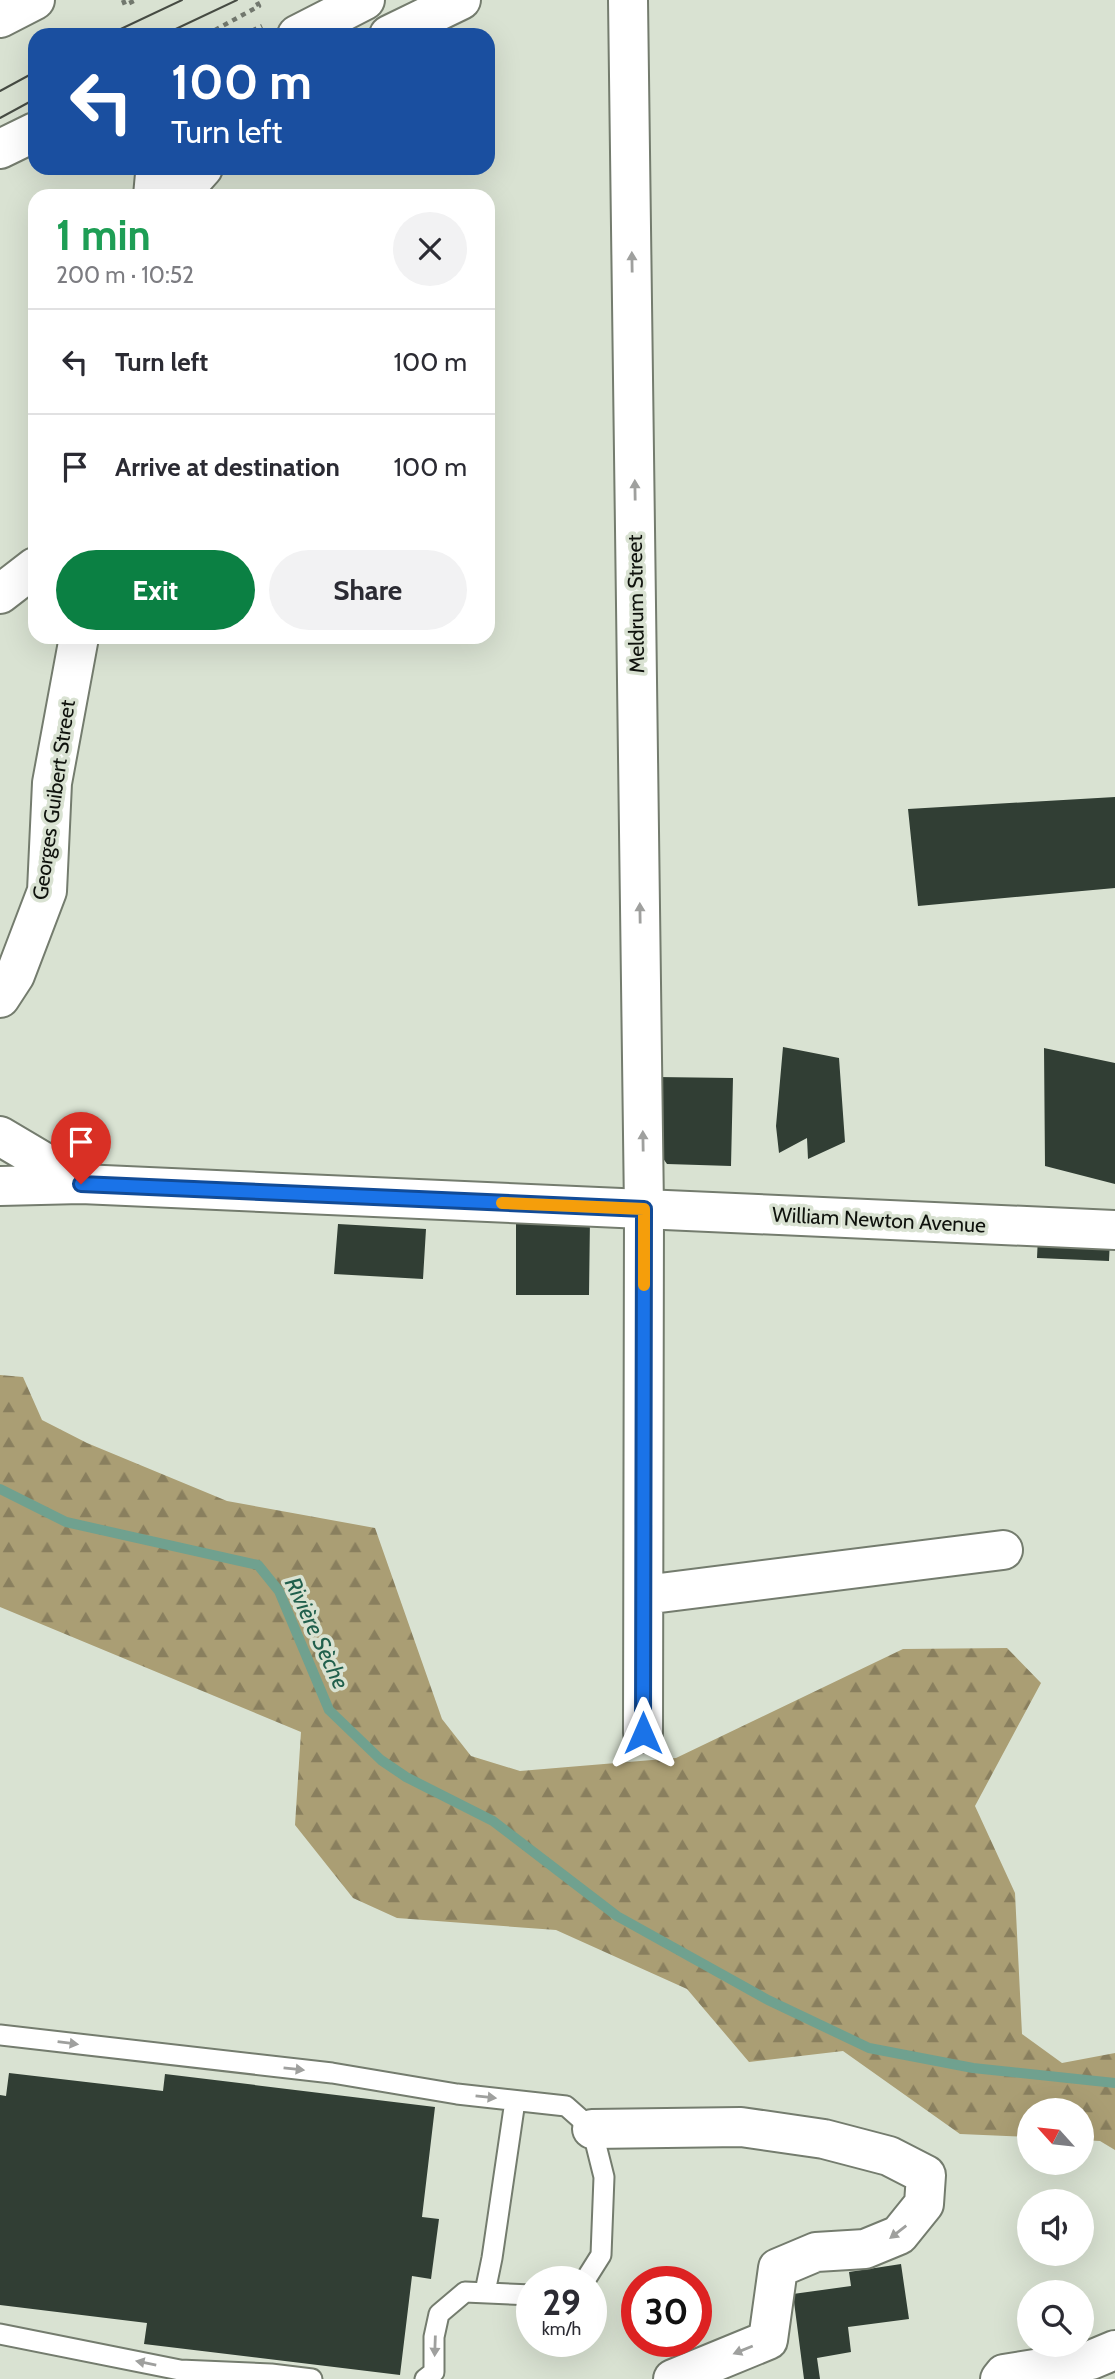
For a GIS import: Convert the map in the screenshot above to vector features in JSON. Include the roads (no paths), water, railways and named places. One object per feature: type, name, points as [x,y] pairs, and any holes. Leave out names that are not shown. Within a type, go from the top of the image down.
[{"type":"street","points":[[0,18],[36,0]]},
{"type":"street","points":[[311,28],[365,0]]},
{"type":"street","points":[[403,28],[461,0]]},
{"type":"street","name":"Meldrum Street","points":[[628,0],[644,1209],[643,1733]]},
{"type":"street","points":[[0,149],[28,135]]},
{"type":"street","points":[[159,180],[177,175]]},
{"type":"street","points":[[0,594],[28,572]]},
{"type":"street","name":"Georges Guibert Street","points":[[0,998],[15,975],[47,891],[52,783],[78,644]]},
{"type":"street","points":[[0,1136],[81,1184]]},
{"type":"street","name":"William Newton Avenue","points":[[0,1186],[81,1184],[1115,1230]]},
{"type":"street","points":[[644,1595],[1003,1549]]},
{"type":"street","points":[[592,2129],[741,2127],[824,2139],[890,2156],[926,2175],[924,2204],[899,2235],[865,2249],[816,2252],[778,2268],[768,2340],[659,2375]]},
{"type":"street","points":[[1000,2379],[1004,2374],[1090,2360],[1115,2350]]},
{"type":"lane","points":[[0,2035],[332,2073],[457,2094],[566,2106],[592,2129],[604,2176],[601,2255],[594,2266]]},
{"type":"lane","points":[[485,2291],[515,2101]]},
{"type":"lane","points":[[425,2379],[434,2372],[434,2337],[439,2314],[465,2292],[516,2294]]},
{"type":"lane","points":[[0,2334],[180,2370],[271,2374],[312,2379]]},
{"type":"waterway","name":"Rivière Sèche","points":[[0,1489],[66,1522],[258,1565],[279,1591],[329,1710],[381,1760],[406,1777],[493,1821],[617,1916],[768,2000],[869,2048],[973,2068],[1115,2083]]},
{"type":"tram line","points":[[123,28],[182,0]]},
{"type":"tram line","points":[[178,28],[237,0]]},
{"type":"tram line","points":[[0,91],[28,76]]},
{"type":"tram line","points":[[0,118],[28,103]]}]
